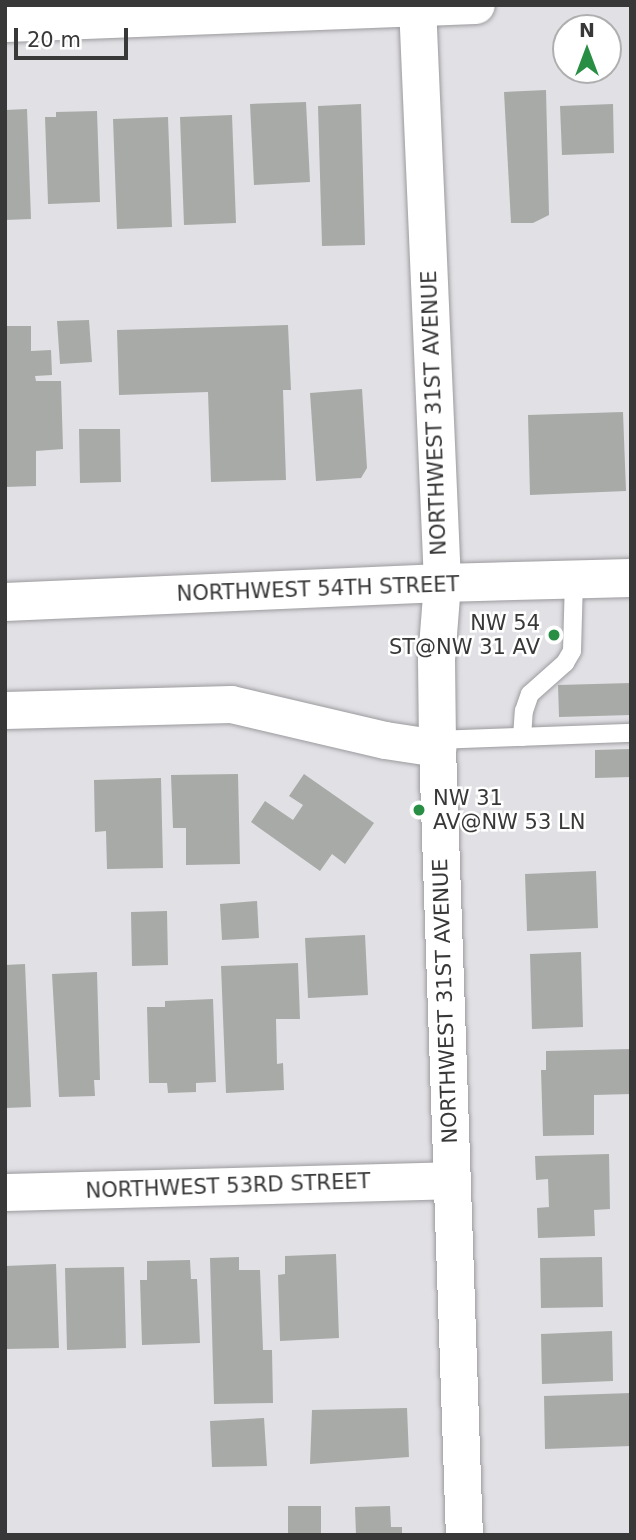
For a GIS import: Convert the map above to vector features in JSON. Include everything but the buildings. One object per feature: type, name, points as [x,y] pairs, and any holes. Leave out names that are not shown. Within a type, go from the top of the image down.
[{"type":"main road","name":"NORTHWEST 54TH STREET","points":[[5,602],[442,583],[631,578]]},
{"type":"street","points":[[5,23],[476,5]]},
{"type":"street","name":"NORTHWEST 31ST AVENUE","points":[[417,6],[442,583],[436,660],[437,744],[464,1535]]},
{"type":"street","points":[[5,710],[231,704],[385,740],[437,744]]},
{"type":"street","name":"NORTHWEST 53RD STREET","points":[[5,1192],[450,1180]]},
{"type":"lane","points":[[522,737],[524,711],[530,694],[565,663],[572,651],[574,580]]},
{"type":"lane","points":[[437,744],[522,737],[631,733]]},
{"type":"place","name":"NW 54 ST@NW 31 AV","points":[[554,635]]},
{"type":"place","name":"NW 31 AV@NW 53 LN","points":[[419,810]]}]
